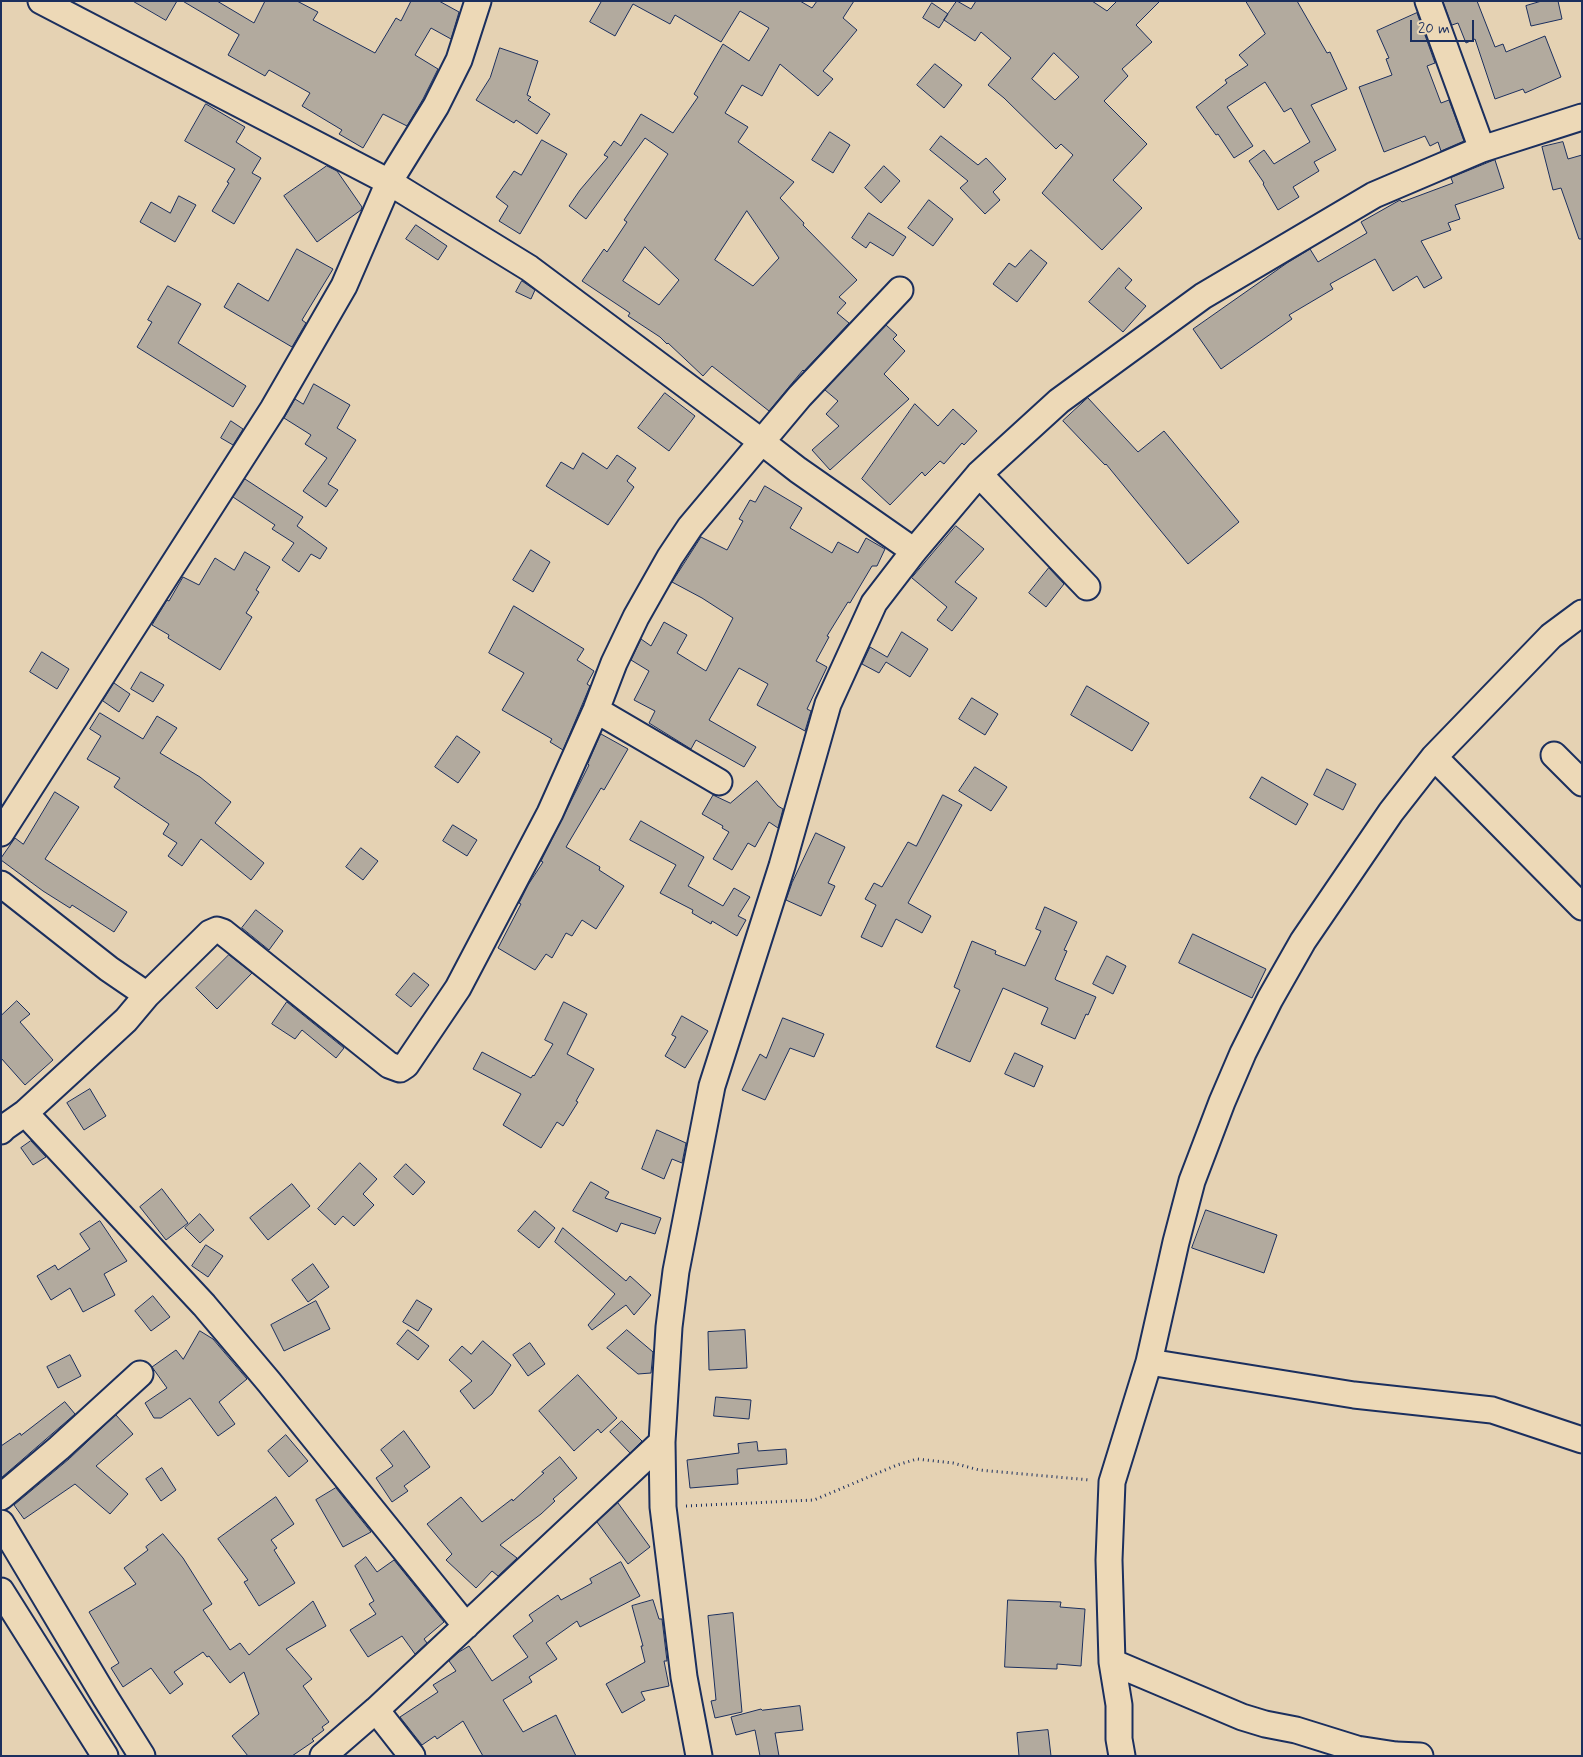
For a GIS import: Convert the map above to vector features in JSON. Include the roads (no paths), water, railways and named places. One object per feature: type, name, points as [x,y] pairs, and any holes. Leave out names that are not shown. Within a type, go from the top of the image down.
[{"type":"street","points":[[41,1],[389,182],[529,268],[798,470],[914,551]]},
{"type":"street","points":[[1,834],[273,409],[344,286],[389,182],[436,106],[460,60],[478,1]]},
{"type":"street","points":[[1428,1],[1482,149]]},
{"type":"street","points":[[699,1756],[684,1677],[662,1507],[662,1442],[669,1327],[676,1271],[712,1086],[782,866],[828,704],[874,603],[914,551],[979,474],[1059,400],[1203,296],[1374,195],[1482,149],[1582,118]]},
{"type":"street","points":[[466,1626],[269,1382],[204,1305],[8,1124],[126,1020],[147,995],[210,933],[219,930],[389,1064],[400,1069],[403,1067],[458,988],[550,814],[596,710],[614,663],[636,617],[670,557],[690,528],[807,389],[900,290]]},
{"type":"street","points":[[979,474],[1087,587]]},
{"type":"street","points":[[1122,1756],[1112,1662],[1109,1560],[1112,1482],[1149,1362],[1192,1181],[1222,1102],[1270,999],[1303,941],[1391,812],[1434,757],[1551,636],[1582,613]]},
{"type":"street","points":[[596,710],[719,782]]},
{"type":"street","points":[[1554,755],[1582,783]]},
{"type":"street","points":[[1434,757],[1582,907]]},
{"type":"street","points":[[1,884],[109,968],[147,995]]},
{"type":"street","points":[[1149,1362],[1354,1395],[1492,1410],[1582,1440]]},
{"type":"street","points":[[1,1497],[59,1448],[140,1374]]},
{"type":"street","points":[[323,1756],[376,1710],[662,1442]]},
{"type":"street","points":[[1,1523],[142,1756]]},
{"type":"street","points":[[1,1591],[104,1756]]},
{"type":"street","points":[[1112,1662],[1242,1717],[1264,1724],[1296,1730],[1357,1749],[1396,1755],[1420,1756]]},
{"type":"street","points":[[376,1710],[412,1756]]}]
